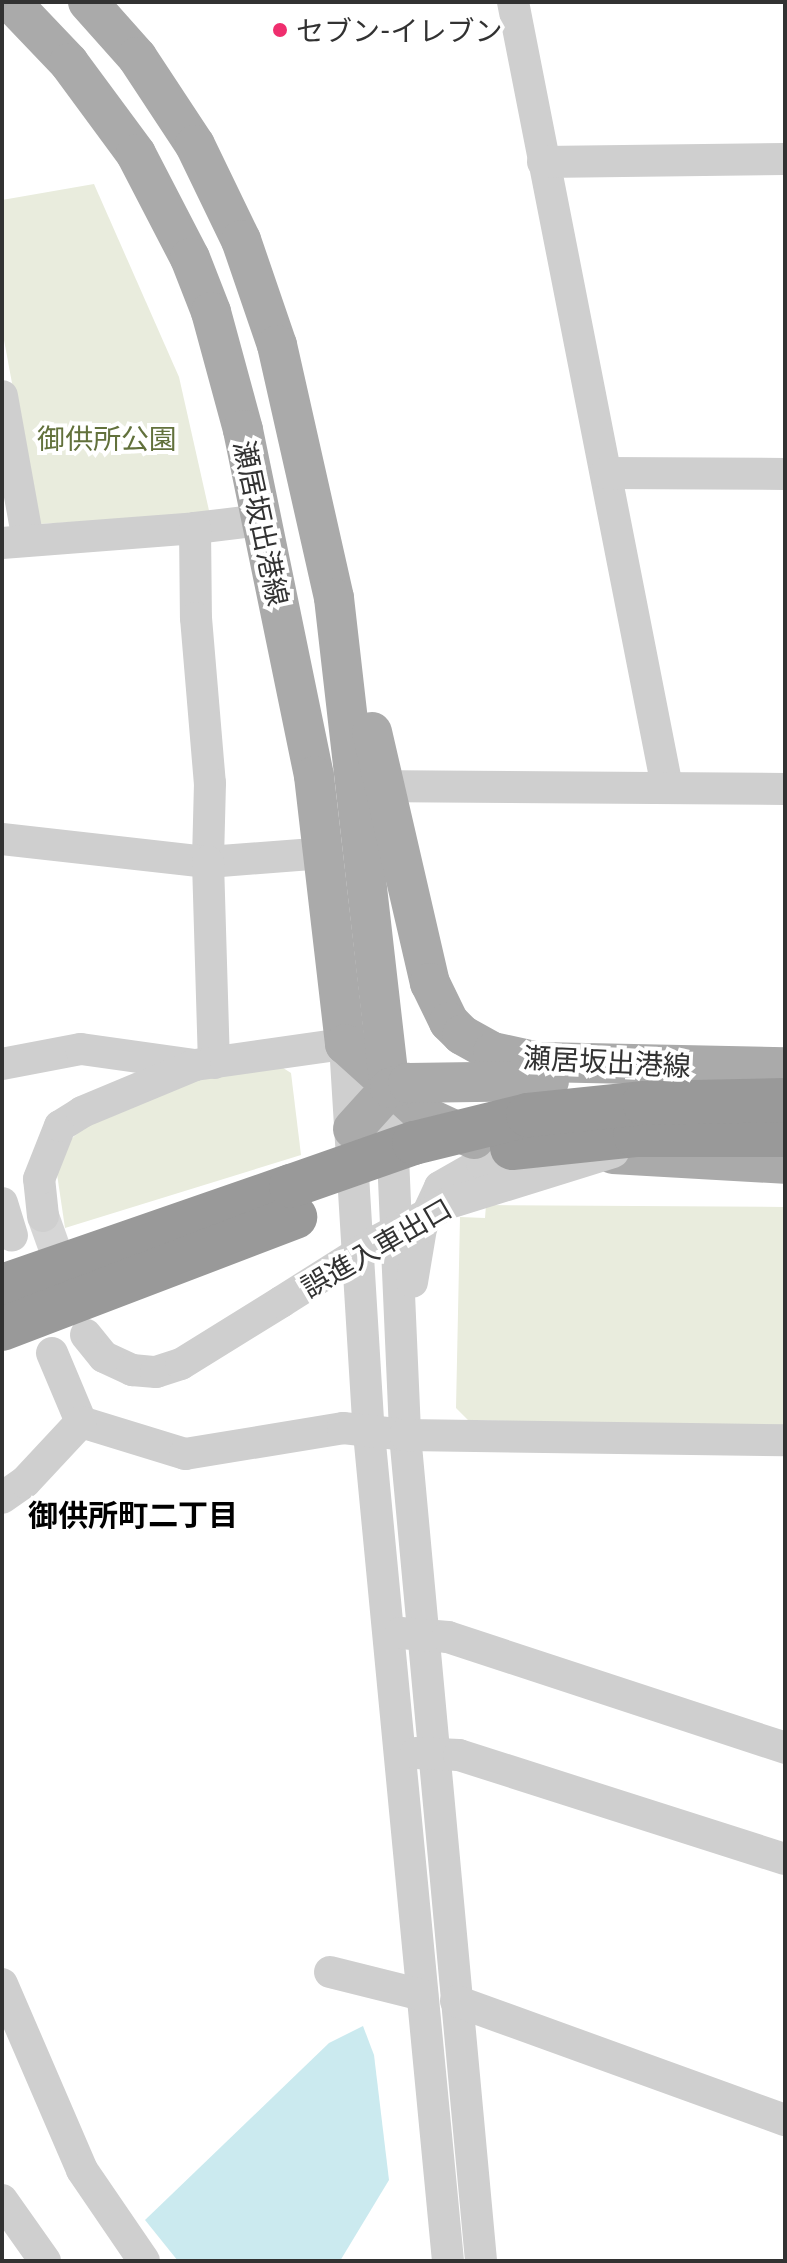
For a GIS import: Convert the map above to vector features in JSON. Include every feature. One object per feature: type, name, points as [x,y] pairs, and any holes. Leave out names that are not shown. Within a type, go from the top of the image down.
[{"type":"highway","points":[[4,1318],[293,1202],[414,1143],[528,1115],[644,1103],[785,1100]]},
{"type":"highway","points":[[293,1202],[487,1152],[579,1139],[691,1134],[785,1135]]},
{"type":"main road","name":"瀬居坂出港線","points":[[19,7],[78,74],[136,154],[190,258],[228,369],[314,776],[345,1044]]},
{"type":"main road","name":"瀬居坂出港線","points":[[101,7],[182,122],[241,240],[281,359],[373,785],[430,983],[449,1022],[462,1035],[493,1052],[539,1062],[785,1067]]},
{"type":"main road","name":"瀬居坂出港線","points":[[373,785],[390,1088],[419,1082],[575,1081],[785,1067]]},
{"type":"main road","points":[[345,1044],[390,1088],[450,1131],[488,1142],[556,1150],[785,1164]]},
{"type":"main road","points":[[353,1129],[390,1088]]},
{"type":"street","points":[[513,2],[667,787]]},
{"type":"street","points":[[543,162],[785,159]]},
{"type":"street","points":[[2,396],[15,542],[262,520]]},
{"type":"street","points":[[606,473],[785,474]]},
{"type":"street","points":[[195,528],[196,618],[210,783],[204,1064]]},
{"type":"street","points":[[373,785],[785,789]]},
{"type":"street","points":[[2,839],[208,862],[324,853]]},
{"type":"street","points":[[43,1216],[39,1179],[60,1126],[82,1112],[204,1064],[386,1038]]},
{"type":"street","points":[[345,1044],[353,1129],[369,1433],[448,2261]]},
{"type":"street","points":[[2,1064],[81,1049],[204,1064]]},
{"type":"street","points":[[390,1088],[405,1435],[481,2261]]},
{"type":"street","name":"誤進入車出口","points":[[86,1335],[104,1357],[132,1370],[156,1372],[181,1364],[379,1240],[449,1203],[502,1183],[691,1134]]},
{"type":"street","points":[[401,1343],[421,1228],[440,1187],[482,1163],[556,1150]]},
{"type":"street","points":[[2,1203],[12,1235]]},
{"type":"street","points":[[52,1353],[81,1422]]},
{"type":"street","points":[[81,1422],[185,1454],[343,1428],[405,1435],[785,1440]]},
{"type":"street","points":[[2,1498],[25,1482],[81,1422]]},
{"type":"street","points":[[390,1631],[422,1637],[448,1637],[785,1748]]},
{"type":"street","points":[[401,1749],[434,1757],[459,1755],[785,1859]]},
{"type":"street","points":[[330,1972],[422,1995]]},
{"type":"street","points":[[2,1984],[82,2170],[144,2261]]},
{"type":"street","points":[[456,2001],[785,2120]]},
{"type":"street","points":[[2,2200],[45,2261]]},
{"type":"green space","name":"御供所公園","points":[[94,184],[179,377],[210,515],[38,524],[2,329],[2,200]]},
{"type":"green space","points":[[277,1064],[291,1073],[301,1155],[65,1228],[57,1174],[68,1142],[91,1121],[196,1080]]},
{"type":"green space","points":[[486,1205],[785,1207],[785,1428],[468,1420],[456,1408],[460,1217],[485,1218]]},
{"type":"water","points":[[363,2026],[374,2055],[389,2180],[340,2261],[178,2261],[145,2220],[329,2043]]},
{"type":"tunnel","points":[[43,1216],[67,1283]]},
{"type":"place","name":"セブン-イレブン","points":[[280,30]]},
{"type":"district","name":"御供所町二丁目","points":[[133,1514]]}]
